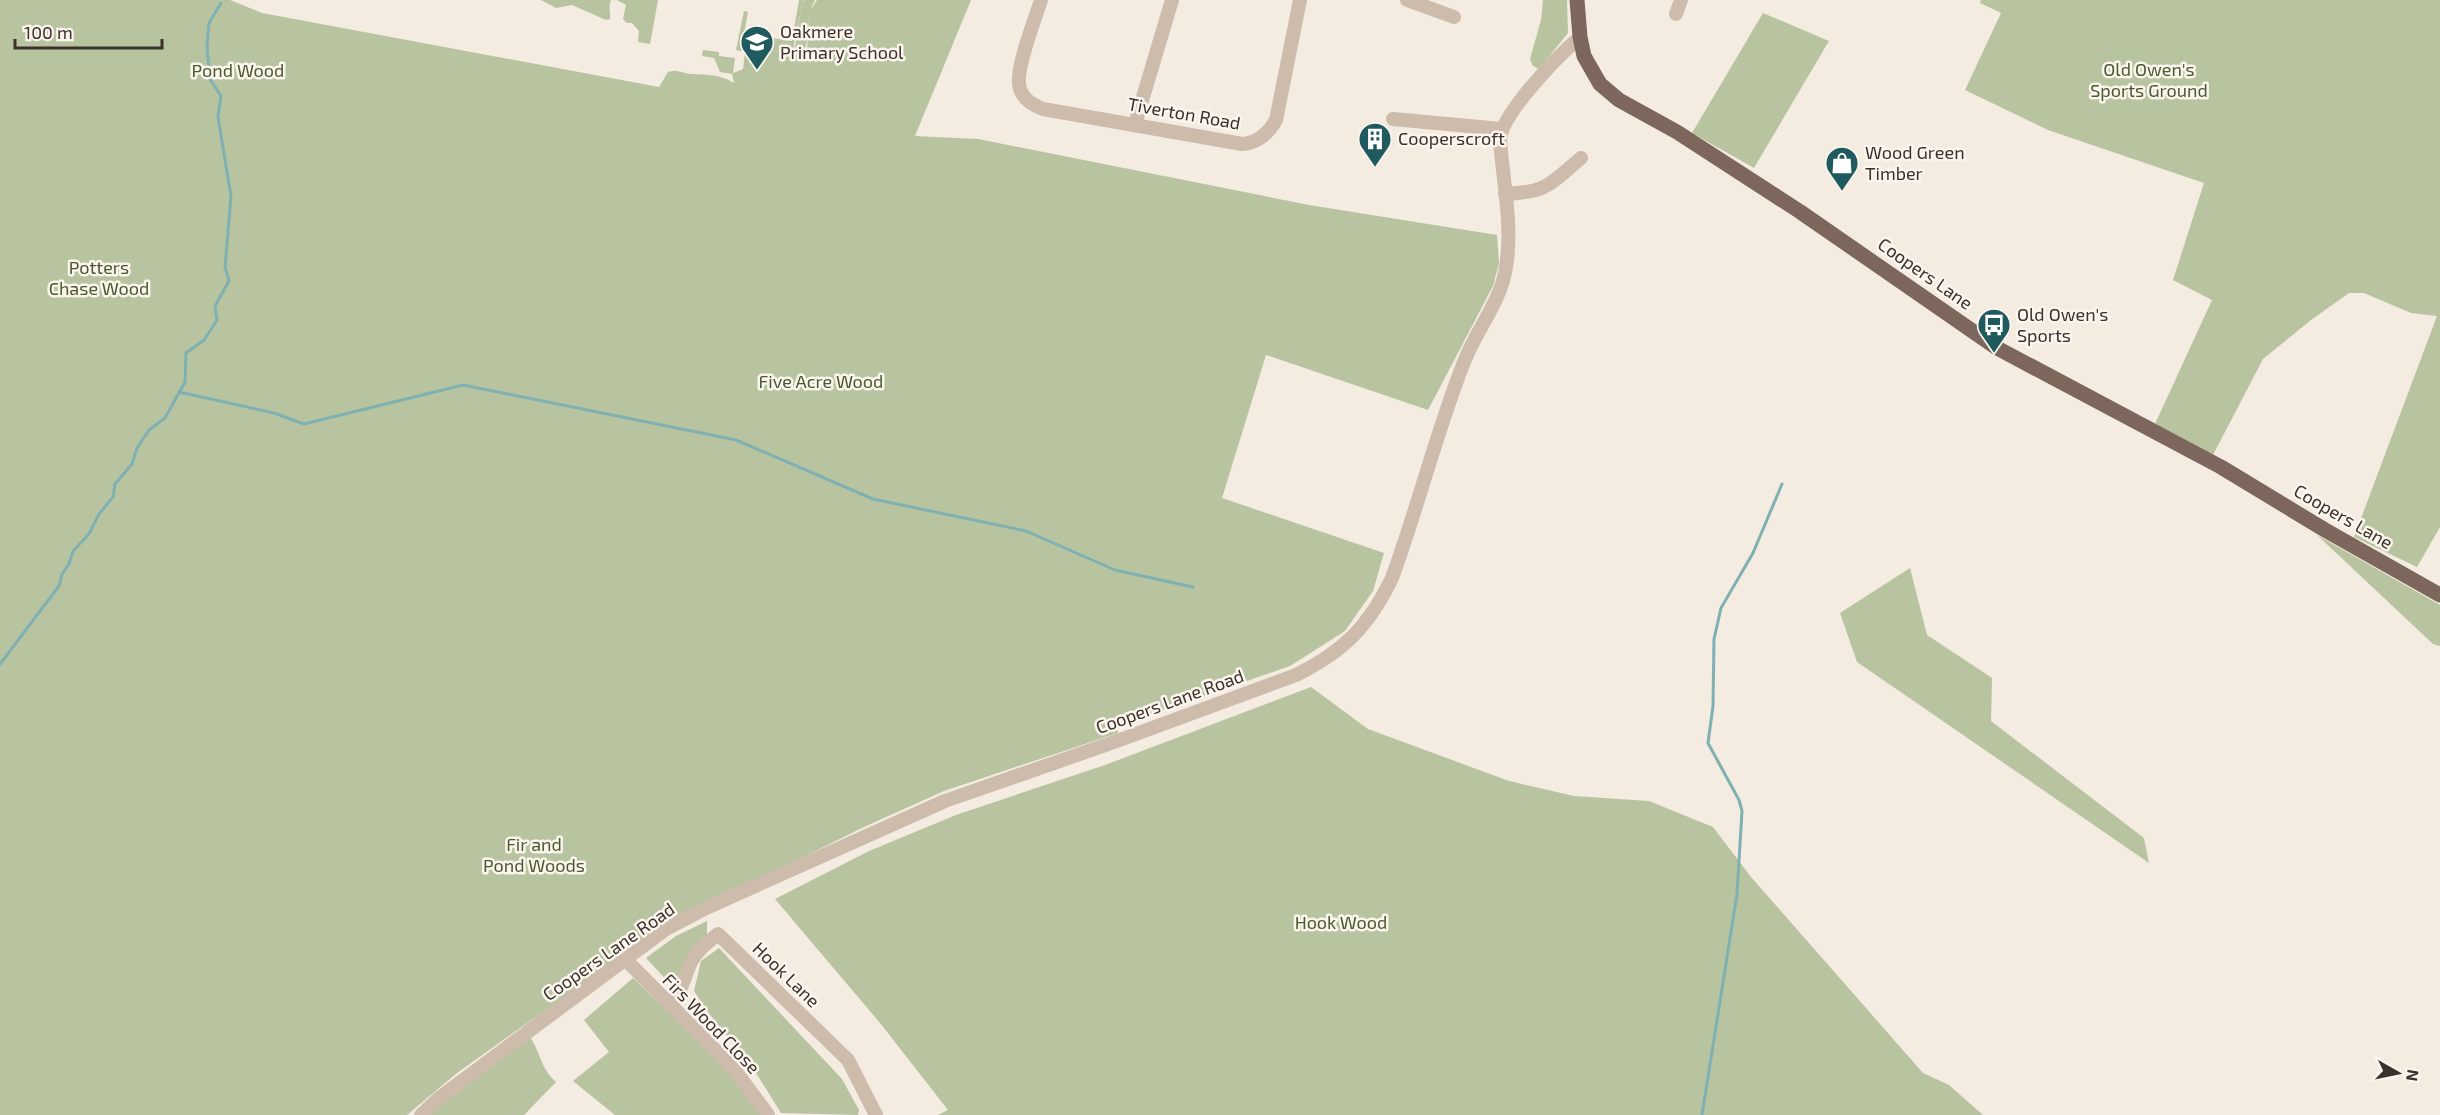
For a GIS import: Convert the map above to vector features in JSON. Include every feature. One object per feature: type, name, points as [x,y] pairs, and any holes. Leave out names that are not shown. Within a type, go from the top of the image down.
[{"type":"main road","name":"Coopers Lane","points":[[1577,0],[1584,56],[1592,73],[1608,93],[1677,132],[1790,205],[1997,348],[2221,467],[2325,530],[2440,595]]},
{"type":"street","name":"Tiverton Road","points":[[1041,0],[1020,69],[1019,85],[1028,102],[1038,107],[1242,144],[1256,140],[1270,130],[1278,109],[1300,0]]},
{"type":"street","points":[[1135,124],[1172,0]]},
{"type":"street","points":[[1407,0],[1423,3],[1454,17]]},
{"type":"street","points":[[1393,118],[1501,129],[1511,111],[1580,37]]},
{"type":"street","name":"Coopers Lane Road","points":[[421,1115],[439,1098],[666,929],[706,908],[945,801],[1296,675],[1317,665],[1341,648],[1368,621],[1392,578],[1453,389],[1465,359],[1499,292],[1506,270],[1509,244],[1501,129]]},
{"type":"street","points":[[1505,194],[1535,192],[1548,186],[1581,158]]},
{"type":"street","name":"Hook Lane","points":[[670,1006],[678,996],[692,960],[701,948],[718,934],[848,1060],[876,1115]]},
{"type":"street","name":"Firs Wood Close","points":[[626,960],[734,1069],[768,1115]]},
{"type":"green space","points":[[0,0],[230,0],[262,13],[659,87],[668,72],[675,71],[718,76],[734,83],[732,74],[720,72],[714,58],[702,56],[703,50],[719,52],[719,56],[735,58],[733,73],[743,69],[745,52],[736,50],[744,11],[748,12],[744,34],[792,41],[799,0],[803,0],[794,45],[795,53],[801,55],[806,53],[810,11],[817,0],[971,0],[915,136],[978,139],[1309,205],[1497,235],[1499,263],[1493,286],[1428,410],[1266,355],[1222,498],[1384,553],[1373,591],[1345,631],[1290,666],[1117,726],[1118,733],[944,791],[864,827],[664,926],[457,1073],[407,1115],[0,1115]]},
{"type":"green space","points":[[541,0],[611,0],[610,19],[606,20],[572,5],[556,8]]},
{"type":"green space","points":[[617,0],[658,0],[650,44],[638,42],[639,31],[632,23],[627,23],[623,19],[626,5]]},
{"type":"green space","points":[[804,0],[815,0],[810,14],[805,50],[802,54],[797,53],[795,47]]},
{"type":"green space","points":[[1543,0],[1567,0],[1568,33],[1539,69],[1533,66],[1530,59],[1541,20]]},
{"type":"green space","name":"Old Owen's Sports Ground","points":[[1981,0],[2440,0],[2440,527],[2417,567],[2354,537],[2437,316],[2411,313],[2364,293],[2349,293],[2263,359],[2213,455],[2155,424],[2212,300],[2173,280],[2204,183],[2048,130],[1965,90],[2001,13],[1980,3]]},
{"type":"green space","points":[[1763,13],[1829,41],[1754,168],[1692,133]]},
{"type":"green space","points":[[2317,535],[2440,605],[2440,646],[2433,644]]},
{"type":"green space","points":[[1910,568],[1927,635],[1992,678],[1991,721],[2144,838],[2149,863],[1857,662],[1840,613]]},
{"type":"green space","name":"Hook Wood","points":[[1311,687],[1368,729],[1509,781],[1574,796],[1649,801],[1713,827],[1751,877],[1923,1073],[1949,1085],[1983,1115],[938,1115],[948,1110],[880,1023],[775,899],[869,851],[956,815],[1105,765]]},
{"type":"green space","points":[[707,921],[707,935],[686,958],[673,987],[646,958],[676,936]]},
{"type":"green space","points":[[719,948],[842,1079],[859,1110],[858,1115],[781,1113],[753,1068],[707,1011],[694,991],[701,961]]},
{"type":"green space","points":[[633,978],[729,1070],[761,1115],[615,1115],[573,1081],[609,1052],[584,1020]]},
{"type":"green space","points":[[530,1037],[546,1071],[556,1082],[524,1115],[428,1115]]},
{"type":"waterway","points":[[0,664],[59,586],[73,551],[89,534],[99,514],[113,497],[115,484],[132,464],[137,448],[149,430],[165,418],[185,382],[186,353],[204,340],[217,320],[215,306],[229,281],[225,267],[231,196],[218,117],[221,96],[210,79],[207,47],[209,23],[221,3]]},
{"type":"waterway","points":[[179,392],[274,413],[304,424],[463,385],[736,440],[873,499],[1026,531],[1115,570],[1193,587]]},
{"type":"waterway","points":[[1702,1115],[1737,894],[1742,811],[1739,800],[1708,743],[1713,706],[1714,639],[1721,608],[1753,553],[1782,484]]},
{"type":"place","name":"Oakmere Primary School","points":[[757,71]]},
{"type":"place","name":"Cooperscroft","points":[[1375,168]]},
{"type":"place","name":"Wood Green Timber","points":[[1842,192]]},
{"type":"place","name":"Old Owen's Sports","points":[[1994,354]]},
{"type":"park label","name":"Pond Wood","points":[[238,71]]},
{"type":"park label","name":"Potters Chase Wood","points":[[99,278]]},
{"type":"park label","name":"Five Acre Wood","points":[[821,382]]},
{"type":"park label","name":"Fir and Pond Woods","points":[[534,855]]}]
